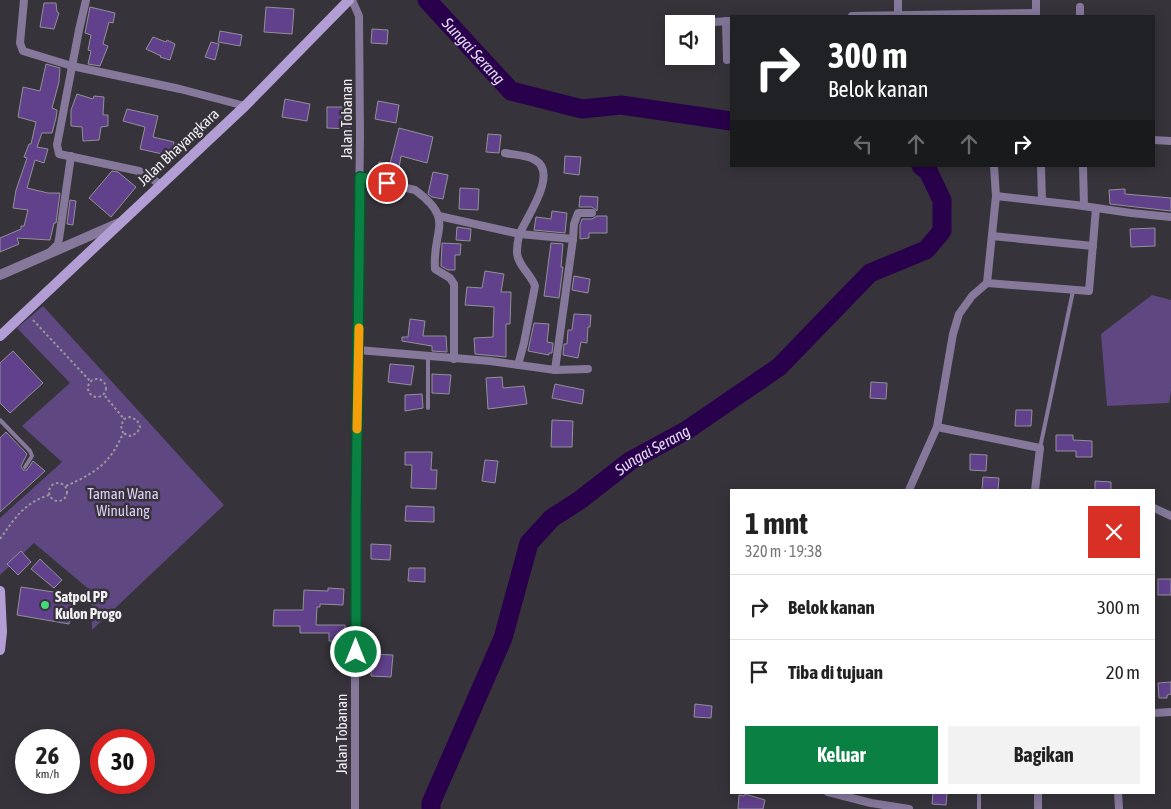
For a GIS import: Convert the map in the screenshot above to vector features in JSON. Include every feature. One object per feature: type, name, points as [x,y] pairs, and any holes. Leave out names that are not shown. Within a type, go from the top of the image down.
[{"type":"main road","name":"Jalan Bhayangkara","points":[[120,222],[245,106],[350,0]]},
{"type":"main road","points":[[2,330],[25,312],[120,222]]},
{"type":"main road","points":[[0,591],[2,632],[0,650]]},
{"type":"street","points":[[24,0],[20,43],[26,52],[72,66],[180,89],[245,106]]},
{"type":"street","points":[[86,0],[57,149],[59,154],[139,171],[160,184]]},
{"type":"street","name":"Jalan Tobanan","points":[[350,0],[359,16],[360,177],[355,809]]},
{"type":"street","points":[[898,0],[898,15],[1036,15],[1036,0]]},
{"type":"street","points":[[1080,7],[1080,15]]},
{"type":"street","points":[[715,22],[728,21],[727,60]]},
{"type":"street","points":[[1155,140],[1171,141]]},
{"type":"street","points":[[505,153],[535,159],[543,170],[543,183],[540,192],[520,234],[518,244],[518,260],[535,286],[524,344],[518,364]]},
{"type":"street","points":[[42,258],[58,244],[71,156]]},
{"type":"street","points":[[909,489],[937,428],[955,324],[966,303],[987,283],[996,196],[994,167]]},
{"type":"street","points":[[1041,167],[1042,201]]},
{"type":"street","points":[[1083,167],[1084,206]]},
{"type":"street","points":[[360,177],[415,190],[435,208],[439,216],[440,226],[435,264],[437,271],[450,278],[454,284],[454,358]]},
{"type":"street","points":[[996,196],[1171,216]]},
{"type":"street","points":[[987,283],[1089,291],[1096,208]]},
{"type":"street","points":[[556,370],[574,224],[578,212],[592,213]]},
{"type":"street","points":[[439,216],[520,234],[573,239]]},
{"type":"street","name":"Jalan Bhayangkara","points":[[0,275],[120,222]]},
{"type":"street","points":[[992,236],[1093,246]]},
{"type":"street","points":[[358,350],[518,364],[556,370],[588,369]]},
{"type":"street","points":[[937,428],[1040,448],[1035,489]]},
{"type":"street","points":[[1155,508],[1171,516]]},
{"type":"street","points":[[1155,713],[1171,712]]},
{"type":"street","points":[[836,794],[871,803],[909,809]]},
{"type":"street","points":[[1038,794],[1038,809]]},
{"type":"street","points":[[1118,794],[1119,809]]},
{"type":"lane","points":[[1040,448],[1073,291]]},
{"type":"lane","points":[[428,357],[428,408]]},
{"type":"lane","points":[[0,420],[30,451],[32,456],[25,467]]},
{"type":"lane","points":[[979,794],[979,809]]},
{"type":"path","points":[[25,312],[91,382]]},
{"type":"path","points":[[98,379],[104,382],[107,388],[104,395],[97,398],[91,395],[88,388],[91,382],[98,379]]},
{"type":"path","points":[[104,395],[124,419]]},
{"type":"path","points":[[66,486],[85,478],[112,456],[123,433],[121,426],[124,419],[134,418],[139,423],[140,427],[137,433],[126,435],[123,433]]},
{"type":"path","points":[[60,483],[66,486],[68,494],[61,501],[54,500],[49,495],[53,484],[60,483]]},
{"type":"path","points":[[0,540],[23,508],[36,499],[49,495]]},
{"type":"green space","points":[[1152,295],[1171,300],[1171,391],[1169,403],[1107,406],[1101,334]]},
{"type":"green space","name":"Taman Wana Winulang","points":[[43,306],[224,505],[92,630],[91,591],[34,543],[0,575],[0,518],[62,462],[22,426],[70,383],[17,328]]},
{"type":"building","points":[[44,3],[56,3],[57,12],[59,13],[54,29],[40,27]]},
{"type":"building","points":[[90,7],[115,13],[113,23],[109,22],[103,44],[108,46],[100,66],[88,64],[91,51],[88,50],[91,35],[85,33]]},
{"type":"building","points":[[266,7],[294,9],[292,34],[264,32]]},
{"type":"building","points":[[372,29],[388,30],[387,44],[371,43]]},
{"type":"building","points":[[220,31],[242,35],[240,46],[218,42]]},
{"type":"building","points":[[153,37],[175,44],[170,60],[146,49]]},
{"type":"building","points":[[211,42],[219,44],[215,60],[205,57]]},
{"type":"building","points":[[46,64],[60,68],[59,82],[52,108],[57,110],[56,118],[52,133],[42,133],[37,147],[48,149],[44,163],[35,160],[27,188],[48,193],[60,193],[56,223],[54,223],[50,240],[17,238],[19,244],[0,252],[0,238],[24,226],[28,210],[13,208],[16,190],[27,158],[24,157],[29,144],[31,144],[36,122],[18,117],[23,87],[40,91]]},
{"type":"building","points":[[77,94],[93,99],[94,96],[104,97],[103,115],[108,115],[108,126],[101,127],[99,140],[83,141],[82,127],[71,126],[71,110]]},
{"type":"building","points":[[285,99],[310,104],[307,121],[282,117]]},
{"type":"building","points":[[378,101],[399,105],[396,123],[375,119]]},
{"type":"building","points":[[327,107],[350,107],[350,129],[327,128]]},
{"type":"building","points":[[127,109],[158,116],[153,137],[174,142],[171,156],[140,149],[145,127],[123,121]]},
{"type":"building","points":[[399,128],[433,137],[427,163],[401,156],[397,180],[376,175],[379,162],[390,164]]},
{"type":"building","points":[[488,134],[501,135],[499,153],[486,152]]},
{"type":"building","points":[[565,156],[581,157],[579,175],[564,173]]},
{"type":"building","points":[[112,171],[118,172],[136,187],[111,217],[89,198]]},
{"type":"building","points":[[433,172],[448,175],[443,199],[432,197],[428,194]]},
{"type":"building","points":[[460,188],[479,189],[478,210],[459,209]]},
{"type":"building","points":[[1125,189],[1125,194],[1171,198],[1171,211],[1110,204],[1109,190]]},
{"type":"building","points":[[580,196],[598,197],[597,211],[592,207],[579,207]]},
{"type":"building","points":[[70,200],[76,201],[73,225],[67,224]]},
{"type":"building","points":[[552,211],[567,213],[565,233],[534,230],[536,217],[551,219]]},
{"type":"building","points":[[597,216],[607,216],[607,233],[589,233],[589,238],[580,239],[582,219],[592,219]]},
{"type":"building","points":[[457,227],[471,229],[470,241],[456,240]]},
{"type":"building","points":[[1155,228],[1155,246],[1131,247],[1130,229]]},
{"type":"building","points":[[442,243],[461,244],[460,255],[455,255],[455,270],[448,270],[441,266]]},
{"type":"building","points":[[551,243],[563,244],[561,267],[563,267],[559,298],[544,296]]},
{"type":"building","points":[[485,271],[504,274],[501,292],[511,292],[510,324],[506,324],[506,357],[475,354],[474,338],[493,337],[494,307],[465,305],[467,287],[482,288]]},
{"type":"building","points":[[574,276],[590,279],[588,293],[572,290]]},
{"type":"building","points":[[574,314],[591,315],[587,343],[581,342],[578,358],[563,355],[564,344],[567,344],[568,330],[572,330]]},
{"type":"building","points":[[410,319],[425,321],[423,336],[446,336],[447,352],[432,351],[432,346],[402,341],[402,337],[408,337]]},
{"type":"building","points":[[534,323],[549,324],[547,342],[553,343],[552,353],[549,353],[549,355],[528,351]]},
{"type":"building","points":[[13,351],[43,383],[10,413],[0,403],[0,363]]},
{"type":"building","points":[[390,364],[414,366],[411,385],[388,382]]},
{"type":"building","points":[[432,374],[451,375],[449,394],[432,393]]},
{"type":"building","points":[[502,377],[503,388],[524,386],[527,404],[488,409],[486,378]]},
{"type":"building","points":[[871,382],[887,383],[886,399],[870,398]]},
{"type":"building","points":[[555,384],[584,390],[582,404],[552,398]]},
{"type":"building","points":[[422,394],[423,408],[405,411],[405,395]]},
{"type":"building","points":[[1016,410],[1032,410],[1031,426],[1015,426]]},
{"type":"building","points":[[552,420],[573,421],[572,447],[551,447]]},
{"type":"building","points":[[6,432],[27,454],[21,466],[23,470],[27,470],[33,461],[45,471],[0,512],[0,438]]},
{"type":"building","points":[[1056,435],[1073,435],[1073,440],[1092,441],[1092,457],[1076,457],[1076,451],[1056,451]]},
{"type":"building","points":[[405,452],[432,452],[431,470],[437,470],[436,489],[411,488],[412,465],[405,465]]},
{"type":"building","points":[[970,454],[987,455],[986,471],[970,470]]},
{"type":"building","points":[[485,460],[498,461],[495,483],[482,481]]},
{"type":"building","points":[[983,477],[999,478],[998,489],[982,489]]},
{"type":"building","points":[[1095,481],[1111,482],[1111,489],[1095,489]]},
{"type":"building","points":[[406,506],[434,507],[434,522],[405,521]]},
{"type":"building","points":[[371,544],[391,545],[390,560],[371,559]]},
{"type":"building","points":[[21,551],[31,562],[18,575],[7,564]]},
{"type":"building","points":[[40,559],[62,580],[54,588],[31,569]]},
{"type":"building","points":[[409,568],[425,568],[425,582],[408,581]]},
{"type":"building","points":[[1158,579],[1171,579],[1171,595],[1158,595]]},
{"type":"building","name":"Satpol PP Kulon Progo","points":[[21,587],[73,595],[69,624],[17,615]]},
{"type":"building","points":[[328,588],[344,589],[343,605],[320,604],[320,607],[317,607],[316,625],[345,625],[345,642],[329,641],[329,633],[300,633],[300,626],[273,626],[274,610],[303,610],[304,590],[328,591]]},
{"type":"building","points":[[372,654],[393,655],[391,677],[371,676]]},
{"type":"building","points":[[1171,682],[1171,694],[1167,695],[1167,698],[1159,698],[1158,683]]},
{"type":"building","points":[[695,704],[712,706],[711,718],[694,717]]},
{"type":"building","points":[[745,794],[765,800],[763,809],[738,809],[739,795],[744,796]]},
{"type":"building","points":[[933,794],[947,794],[946,805],[932,804]]},
{"type":"waterway","name":"Sungai Serang","points":[[427,0],[511,91],[582,109],[621,105],[730,121]]},
{"type":"waterway","name":"Sungai Serang","points":[[431,809],[431,803],[503,638],[529,543],[552,518],[580,500],[630,461],[687,430],[779,367],[870,273],[926,250],[942,231],[942,200],[928,171],[922,167]]},
{"type":"slow traffic","points":[[357,429],[359,328]]},
{"type":"place","name":"Satpol PP Kulon Progo","points":[[45,605]]},
{"type":"route","points":[[356,652],[360,177],[387,183]]}]
